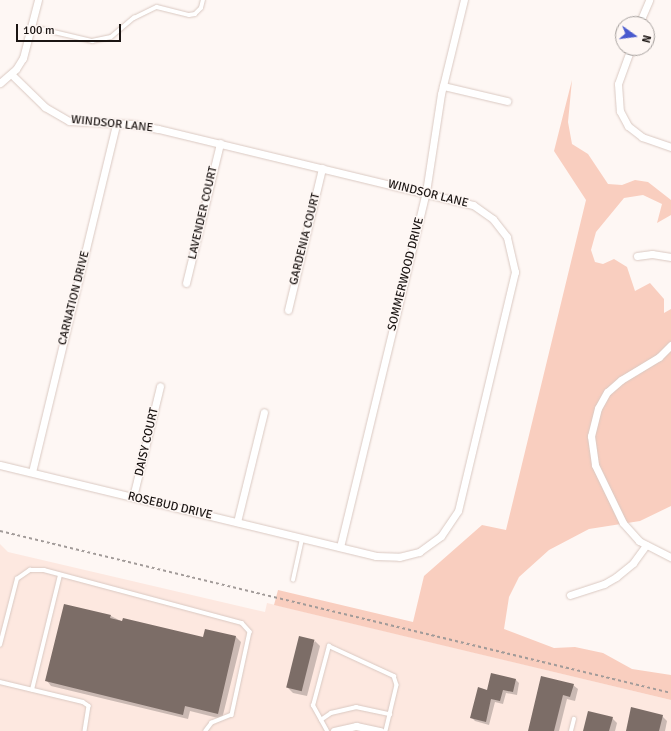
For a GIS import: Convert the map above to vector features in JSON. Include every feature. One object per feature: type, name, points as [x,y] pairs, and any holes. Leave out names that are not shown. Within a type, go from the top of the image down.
[{"type":"street","points":[[0,83],[11,74],[23,58],[38,0]]},
{"type":"street","name":"SOMMERWOOD DRIVE","points":[[340,547],[426,192],[443,86],[464,0]]},
{"type":"street","points":[[642,16],[649,0]]},
{"type":"street","points":[[629,56],[618,90],[622,117],[642,137],[671,147]]},
{"type":"street","name":"WINDSOR LANE","points":[[11,74],[34,99],[63,118],[83,123],[140,125],[426,192],[473,205],[501,227],[513,254],[514,285],[458,511],[450,526],[429,546],[404,556],[376,556],[340,547]]},
{"type":"street","points":[[443,86],[507,101]]},
{"type":"street","name":"CARNATION DRIVE","points":[[32,472],[116,124]]},
{"type":"street","name":"LAVENDER COURT","points":[[186,283],[220,143]]},
{"type":"street","name":"GARDENIA COURT","points":[[288,310],[322,168]]},
{"type":"street","points":[[637,256],[652,254],[671,257]]},
{"type":"street","points":[[671,345],[659,357],[621,380],[608,392],[596,412],[591,436],[595,464],[618,514],[632,534],[646,545],[671,557]]},
{"type":"street","name":"DAISY COURT","points":[[134,497],[160,386]]},
{"type":"street","points":[[237,522],[264,412]]},
{"type":"street","name":"ROSEBUD DRIVE","points":[[0,465],[340,547]]},
{"type":"street","points":[[570,595],[598,587],[616,577],[633,563],[646,545]]},
{"type":"street","points":[[334,731],[356,726],[380,731]]},
{"type":"lane","points":[[32,27],[92,41],[111,37],[134,18],[157,8],[189,15],[195,14],[201,8],[203,0]]},
{"type":"lane","points":[[293,580],[302,538]]},
{"type":"lane","points":[[0,645],[17,579],[30,570],[60,575],[242,623],[248,627],[249,643],[232,715],[212,723],[206,731]]},
{"type":"lane","points":[[32,690],[60,575]]},
{"type":"lane","points":[[327,731],[313,706],[329,646],[394,676],[396,685],[386,731]]},
{"type":"lane","points":[[0,682],[83,702],[89,706],[86,731]]},
{"type":"lane","points":[[321,720],[331,713],[356,707],[390,714]]},
{"type":"lane","points":[[571,731],[574,719]]},
{"type":"path","points":[[0,531],[671,693]]},
{"type":"shaded area","points":[[572,80],[568,122],[572,144],[588,154],[608,184],[622,185],[635,180],[648,182],[671,200],[671,215],[657,223],[662,204],[643,195],[624,198],[596,232],[591,250],[595,262],[603,264],[614,259],[627,267],[635,291],[650,283],[664,299],[664,313],[671,309],[671,506],[640,521],[589,529],[549,550],[519,577],[509,597],[504,629],[554,648],[575,647],[603,653],[632,669],[671,675],[671,700],[274,605],[278,590],[413,622],[424,576],[482,525],[506,530],[586,200],[554,151]]},
{"type":"shaded area","points":[[0,544],[8,552],[265,612],[267,603],[671,700],[671,731],[0,731]]},
{"type":"building","points":[[64,604],[111,615],[110,618],[122,621],[123,618],[203,637],[205,629],[236,636],[218,714],[185,706],[183,715],[45,681]]},
{"type":"building","points":[[299,636],[315,640],[302,691],[286,687]]},
{"type":"building","points":[[491,673],[516,679],[513,692],[503,690],[500,701],[491,699],[486,722],[470,718],[478,687],[487,690]]},
{"type":"building","points":[[541,676],[574,684],[570,697],[563,695],[554,731],[528,731]]},
{"type":"building","points":[[631,707],[663,715],[659,731],[626,731]]},
{"type":"building","points":[[588,711],[613,717],[609,731],[583,731]]}]
